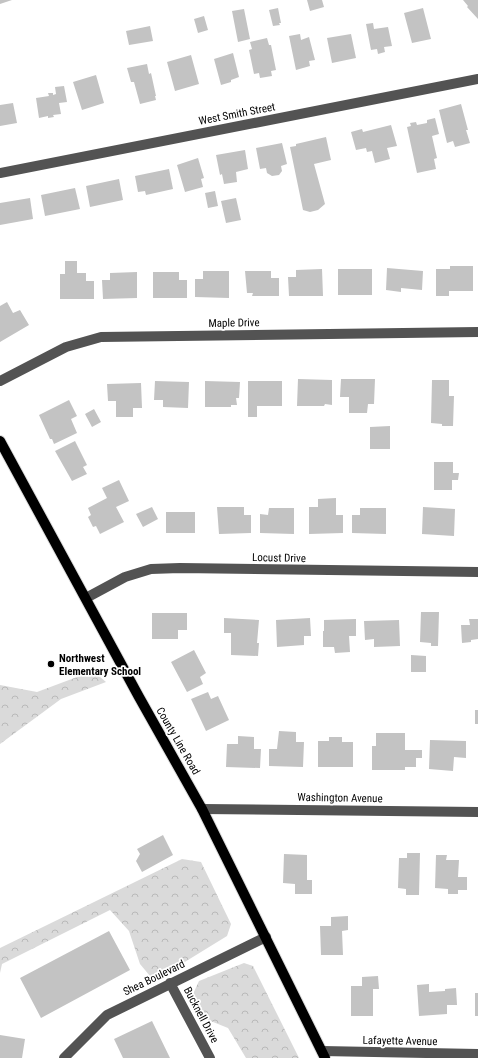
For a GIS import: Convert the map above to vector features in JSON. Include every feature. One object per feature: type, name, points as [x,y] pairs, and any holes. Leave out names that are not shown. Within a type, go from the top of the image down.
[{"type":"main road","name":"County Line Road","points":[[0,441],[139,697],[202,809],[324,1055]]},
{"type":"street","name":"West Smith Street","points":[[0,173],[478,79]]},
{"type":"street","name":"Maple Drive","points":[[0,381],[66,346],[101,337],[478,332]]},
{"type":"street","name":"Locust Drive","points":[[86,598],[125,577],[152,569],[180,568],[478,572]]},
{"type":"street","name":"Washington Avenue","points":[[202,809],[478,812]]},
{"type":"street","name":"Shea Boulevard","points":[[64,1058],[107,1015],[266,937]]},
{"type":"street","name":"Bucknell Drive","points":[[170,983],[210,1058]]},
{"type":"street","name":"Lafayette Avenue","points":[[324,1055],[478,1054]]},
{"type":"green space","points":[[93,671],[106,682],[61,699],[0,744],[0,685],[37,692]]},
{"type":"green space","points":[[182,859],[201,862],[231,924],[227,936],[162,976],[150,976],[140,964],[129,931],[110,910],[2,964],[0,973],[0,948]]},
{"type":"green space","points":[[244,963],[253,966],[299,1058],[246,1058],[228,1028],[208,1020],[193,994],[199,981]]},
{"type":"building","points":[[0,0],[12,0],[0,4]]},
{"type":"building","points":[[307,0],[322,0],[324,7],[310,11]]},
{"type":"building","points":[[463,0],[478,0],[478,19],[467,7],[468,6]]},
{"type":"building","points":[[278,8],[281,23],[279,23],[280,25],[273,26],[269,10]]},
{"type":"building","points":[[423,8],[431,39],[412,43],[404,13]]},
{"type":"building","points":[[244,9],[250,39],[238,42],[232,11]]},
{"type":"building","points":[[204,16],[208,30],[198,33],[194,19]]},
{"type":"building","points":[[373,23],[374,29],[388,27],[392,46],[384,47],[385,52],[378,54],[377,49],[371,50],[366,24]]},
{"type":"building","points":[[150,26],[153,41],[129,45],[126,31]]},
{"type":"building","points":[[300,34],[301,40],[309,37],[315,60],[309,61],[310,66],[296,70],[289,36]]},
{"type":"building","points":[[351,34],[356,58],[332,63],[327,38]]},
{"type":"building","points":[[267,38],[269,45],[271,45],[276,70],[271,71],[272,76],[260,78],[259,73],[254,74],[249,50],[252,49],[250,42]]},
{"type":"building","points":[[233,53],[239,77],[231,80],[231,82],[221,85],[214,59]]},
{"type":"building","points":[[191,55],[199,84],[175,91],[167,62]]},
{"type":"building","points":[[147,64],[149,74],[151,73],[156,100],[140,104],[134,82],[131,82],[127,68]]},
{"type":"building","points":[[96,75],[104,103],[82,110],[73,82]]},
{"type":"building","points":[[64,86],[67,102],[59,103],[61,114],[53,115],[54,117],[48,118],[48,116],[39,118],[36,98],[49,96],[48,93],[53,93],[53,95],[56,94],[55,87]]},
{"type":"building","points":[[13,103],[17,123],[0,126],[0,105]]},
{"type":"building","points":[[461,104],[470,143],[455,147],[453,141],[447,143],[439,110]]},
{"type":"building","points":[[435,118],[439,134],[432,136],[437,158],[434,159],[436,169],[417,173],[407,127],[411,126],[410,123],[416,122],[417,125],[427,123],[427,120]]},
{"type":"building","points":[[391,125],[397,146],[387,148],[390,159],[375,163],[372,151],[367,152],[366,148],[356,150],[351,132],[362,129],[363,132]]},
{"type":"building","points":[[326,137],[331,160],[314,164],[325,204],[318,210],[310,212],[303,210],[290,147],[296,146],[296,144]]},
{"type":"building","points":[[282,143],[287,164],[281,166],[282,171],[279,175],[272,176],[267,173],[266,168],[260,169],[256,148]]},
{"type":"building","points":[[245,150],[248,169],[236,172],[237,182],[224,184],[222,174],[220,175],[216,155]]},
{"type":"building","points":[[198,158],[204,178],[201,179],[203,187],[185,192],[177,165]]},
{"type":"building","points":[[169,169],[173,189],[146,195],[145,191],[138,192],[135,176]]},
{"type":"building","points":[[119,179],[123,200],[90,207],[86,186]]},
{"type":"building","points":[[75,188],[80,209],[45,216],[41,195]]},
{"type":"building","points":[[215,191],[218,206],[208,208],[205,193]]},
{"type":"building","points":[[30,198],[33,219],[0,225],[0,203]]},
{"type":"building","points":[[236,198],[241,220],[226,223],[221,201]]},
{"type":"building","points":[[65,261],[77,261],[77,273],[86,273],[86,281],[94,281],[94,299],[60,299],[60,274],[65,274]]},
{"type":"building","points":[[450,266],[473,266],[473,291],[449,291],[449,296],[436,296],[436,269],[450,269]]},
{"type":"building","points":[[387,268],[423,271],[422,290],[401,288],[401,292],[386,290]]},
{"type":"building","points":[[322,269],[323,296],[289,296],[288,277],[296,277],[296,270]]},
{"type":"building","points":[[338,269],[372,269],[372,295],[338,295]]},
{"type":"building","points":[[203,271],[229,271],[229,298],[195,297],[195,279],[203,279]]},
{"type":"building","points":[[245,271],[271,271],[271,278],[279,278],[279,296],[252,296],[253,293],[247,293]]},
{"type":"building","points":[[137,272],[137,298],[103,299],[102,280],[110,280],[110,273]]},
{"type":"building","points":[[153,272],[179,272],[179,280],[187,280],[187,298],[153,298]]},
{"type":"building","points":[[7,302],[13,313],[20,310],[29,325],[0,342],[0,306]]},
{"type":"building","points":[[298,379],[332,380],[332,405],[297,406]]},
{"type":"building","points":[[341,379],[375,379],[374,404],[368,404],[367,413],[349,413],[349,397],[340,397]]},
{"type":"building","points":[[432,380],[449,380],[449,396],[454,396],[453,426],[442,426],[442,424],[431,423]]},
{"type":"building","points":[[155,381],[189,382],[188,408],[163,407],[163,400],[154,400]]},
{"type":"building","points":[[205,381],[240,382],[239,398],[236,398],[237,405],[231,405],[231,407],[205,407]]},
{"type":"building","points":[[248,381],[282,381],[282,406],[257,406],[257,417],[248,417]]},
{"type":"building","points":[[141,383],[142,408],[133,408],[133,417],[116,417],[116,401],[108,401],[107,384]]},
{"type":"building","points":[[69,400],[77,416],[71,419],[77,433],[54,444],[52,439],[50,439],[39,415]]},
{"type":"building","points":[[94,409],[101,422],[92,427],[85,414]]},
{"type":"building","points":[[390,426],[390,449],[370,449],[370,427]]},
{"type":"building","points":[[75,441],[87,465],[83,467],[87,474],[72,481],[55,451]]},
{"type":"building","points":[[434,462],[453,462],[453,473],[459,473],[458,480],[452,480],[452,490],[434,490]]},
{"type":"building","points":[[119,480],[129,501],[116,507],[124,522],[100,534],[96,526],[93,527],[88,517],[91,515],[88,508],[107,498],[102,488]]},
{"type":"building","points":[[336,498],[336,515],[343,515],[343,533],[309,534],[309,507],[318,507],[318,499]]},
{"type":"building","points":[[152,507],[158,519],[143,527],[136,514]]},
{"type":"building","points":[[217,507],[244,507],[244,515],[251,515],[251,533],[219,534]]},
{"type":"building","points":[[423,507],[455,509],[454,536],[422,534]]},
{"type":"building","points":[[269,508],[294,508],[294,534],[260,533],[260,514],[268,515]]},
{"type":"building","points":[[360,508],[386,508],[386,534],[352,533],[352,515],[360,515]]},
{"type":"building","points":[[166,512],[195,512],[195,533],[166,533]]},
{"type":"building","points":[[421,612],[439,612],[438,646],[431,646],[431,643],[420,642]]},
{"type":"building","points":[[152,613],[187,613],[187,630],[178,630],[178,639],[152,639]]},
{"type":"building","points":[[224,618],[259,620],[257,643],[259,643],[258,656],[231,655],[231,633],[224,633]]},
{"type":"building","points":[[310,618],[311,636],[304,636],[304,645],[277,647],[276,620]]},
{"type":"building","points":[[356,619],[356,636],[349,636],[350,652],[335,653],[334,647],[323,647],[324,620]]},
{"type":"building","points":[[469,619],[478,619],[478,639],[471,640],[471,642],[462,643],[461,625],[470,625]]},
{"type":"building","points":[[399,620],[400,646],[374,647],[374,639],[365,640],[364,621]]},
{"type":"building","points":[[194,650],[206,673],[200,677],[203,684],[187,692],[171,662]]},
{"type":"building","points":[[411,655],[426,656],[426,672],[411,672]]},
{"type":"building","points":[[208,692],[211,699],[218,696],[229,720],[206,731],[191,699]]},
{"type":"building","points":[[475,710],[478,710],[478,724],[475,724]]},
{"type":"building","points":[[279,731],[296,732],[296,742],[304,742],[303,767],[269,766],[269,749],[277,749]]},
{"type":"building","points":[[376,733],[405,733],[405,750],[422,750],[422,758],[416,758],[416,767],[405,767],[405,770],[372,770],[372,746],[376,746]]},
{"type":"building","points":[[238,736],[254,737],[254,749],[261,749],[260,768],[226,767],[227,744],[238,744]]},
{"type":"building","points":[[329,737],[342,737],[342,742],[353,742],[353,767],[318,767],[318,741],[329,741]]},
{"type":"building","points":[[430,740],[466,741],[466,758],[454,757],[453,771],[429,769]]},
{"type":"building","points":[[163,835],[173,855],[142,872],[136,861],[140,854],[137,849]]},
{"type":"building","points":[[407,853],[420,853],[419,895],[406,895],[406,889],[398,888],[399,858],[407,858]]},
{"type":"building","points":[[284,854],[307,855],[307,880],[312,880],[312,894],[295,894],[295,884],[283,883]]},
{"type":"building","points":[[436,855],[447,855],[446,860],[459,860],[458,877],[467,877],[467,890],[458,890],[458,894],[448,894],[448,889],[435,888]]},
{"type":"building","points":[[348,916],[348,930],[342,931],[343,955],[321,955],[320,926],[331,926],[331,917]]},
{"type":"building","points":[[109,931],[130,970],[41,1018],[20,978]]},
{"type":"building","points":[[378,976],[379,989],[373,989],[373,1016],[351,1016],[351,986],[362,986],[362,977]]},
{"type":"building","points":[[429,984],[429,992],[445,991],[445,989],[456,988],[457,1005],[447,1005],[447,1014],[419,1016],[417,985]]},
{"type":"building","points":[[475,993],[478,993],[478,1016],[475,1016]]},
{"type":"building","points":[[152,1021],[170,1058],[123,1058],[114,1039]]},
{"type":"building","points":[[0,1035],[25,1039],[22,1058],[0,1058]]},
{"type":"place","name":"Northwest Elementary School","points":[[51,664]]}]
